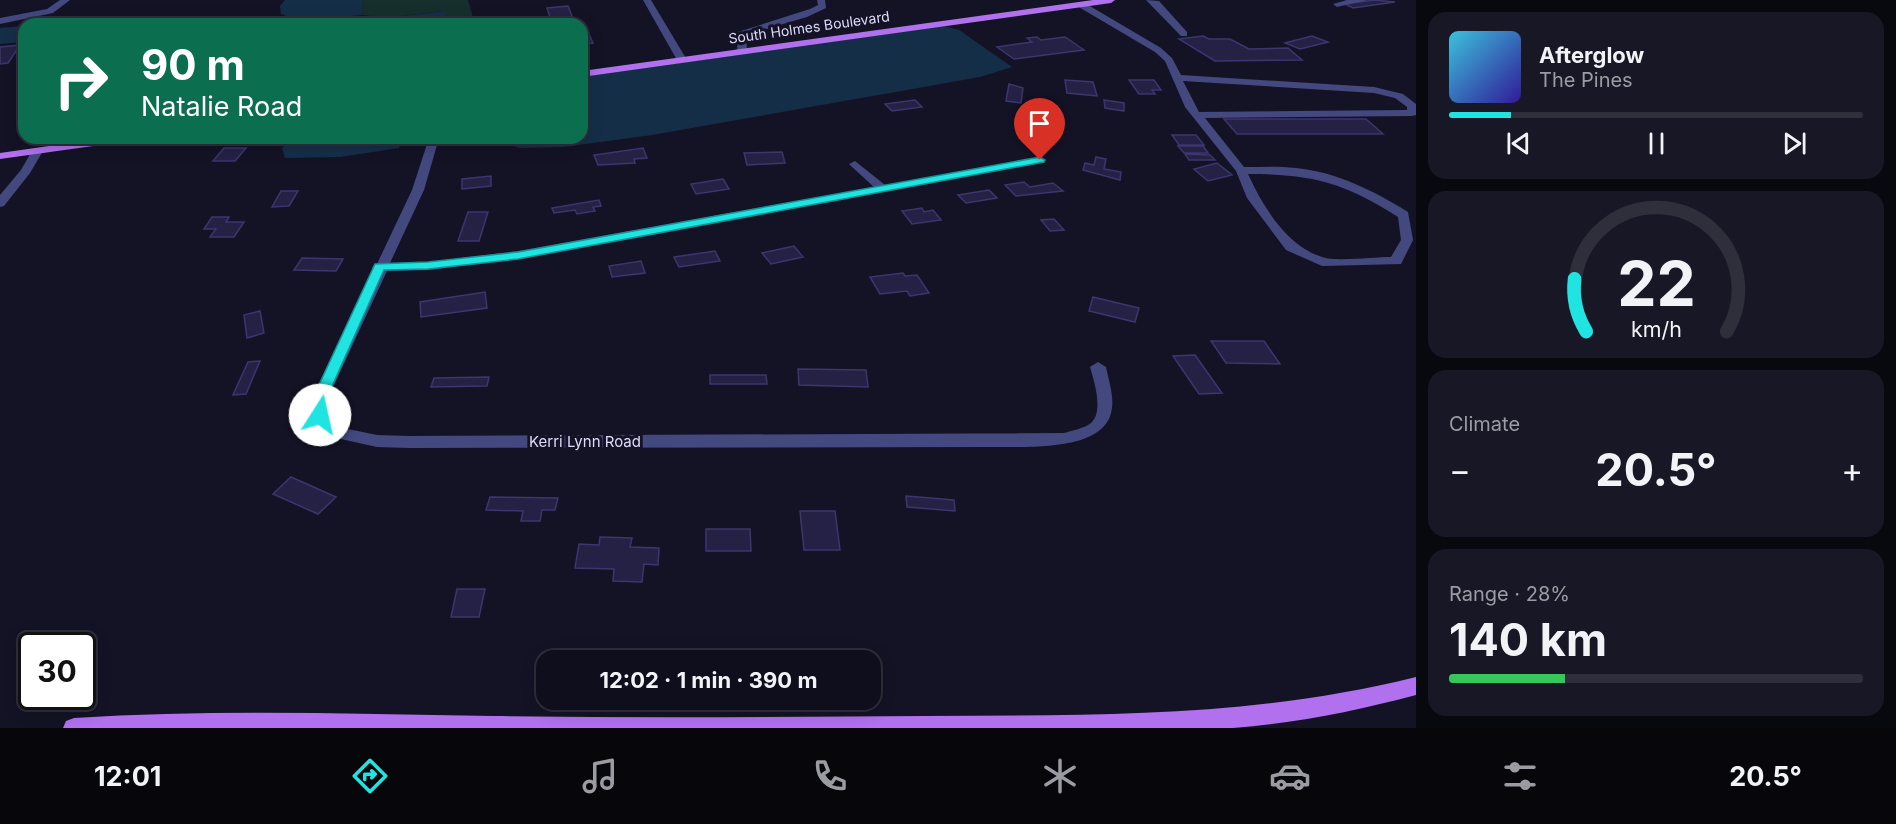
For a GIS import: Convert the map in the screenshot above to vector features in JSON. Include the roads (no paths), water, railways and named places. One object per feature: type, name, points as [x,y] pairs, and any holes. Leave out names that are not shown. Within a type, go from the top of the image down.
[{"type":"main road","name":"South Holmes Boulevard","points":[[588,73],[1111,0]]},
{"type":"main road","points":[[0,156],[67,144]]},
{"type":"main road","points":[[74,728],[128,724],[285,723],[617,727],[1115,725],[1268,720],[1373,700],[1416,686]]},
{"type":"street","points":[[0,21],[50,11],[66,0]]},
{"type":"street","points":[[647,0],[682,60]]},
{"type":"street","points":[[742,51],[741,34],[761,25],[811,13],[823,6],[821,0]]},
{"type":"street","points":[[1150,0],[1156,3],[1184,34]]},
{"type":"street","points":[[1332,2],[1364,0]]},
{"type":"street","points":[[1332,2],[1352,12]]},
{"type":"street","points":[[1080,4],[1158,50],[1169,60],[1190,107],[1241,170],[1253,198],[1291,247],[1322,262],[1396,261],[1407,240],[1404,215],[1380,200],[1325,178],[1301,172],[1241,170]]},
{"type":"street","points":[[1178,78],[1374,90],[1399,96],[1412,106],[1412,113],[1374,115],[1196,115]]},
{"type":"street","name":"Kerri Lynn Road","points":[[432,144],[418,190],[379,267],[319,400],[320,415],[333,432],[377,441],[1065,439],[1096,428],[1105,413],[1106,401],[1098,367]]},
{"type":"street","points":[[0,203],[26,171],[38,151]]},
{"type":"street","points":[[379,267],[438,265],[518,255],[1040,160]]},
{"type":"street","points":[[855,164],[883,189]]},
{"type":"water","points":[[285,0],[362,0],[363,15],[292,18],[281,14],[280,6]]},
{"type":"water","points":[[444,11],[446,16],[441,18],[386,18]]},
{"type":"water","points":[[18,26],[18,42],[0,44],[0,28]]},
{"type":"water","points":[[944,26],[959,30],[1012,67],[980,77],[652,135],[588,144],[588,76]]},
{"type":"water","points":[[286,144],[400,144],[399,148],[340,157],[285,158],[282,148]]},
{"type":"water","points":[[506,144],[585,144],[563,147],[520,148]]}]
